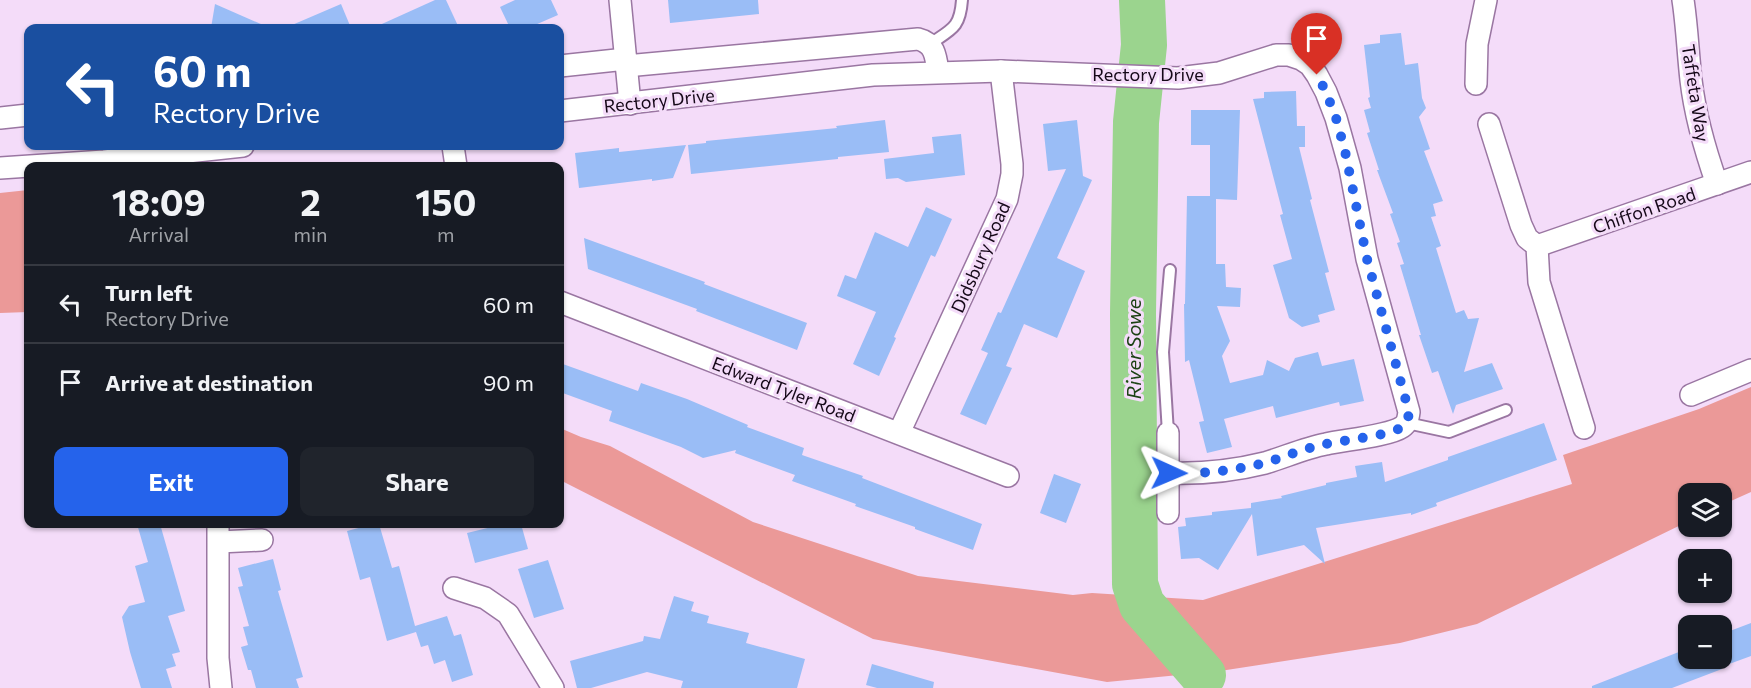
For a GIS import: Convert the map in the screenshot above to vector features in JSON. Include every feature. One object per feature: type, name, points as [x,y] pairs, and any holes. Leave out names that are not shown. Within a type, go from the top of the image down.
[{"type":"street","points":[[620,0],[630,104]]},
{"type":"street","points":[[1476,84],[1477,44],[1486,0]]},
{"type":"street","name":"Taffeta Way","points":[[1683,0],[1691,80],[1699,124],[1717,184]]},
{"type":"street","name":"Rectory Drive","points":[[564,66],[918,39],[930,44]]},
{"type":"street","points":[[930,44],[934,50],[938,72]]},
{"type":"street","name":"Rectory Drive","points":[[564,111],[873,75],[1001,71],[1178,78],[1219,73],[1276,55],[1289,55],[1301,59],[1317,75],[1336,118],[1350,168],[1367,259],[1409,412],[1407,423]]},
{"type":"street","name":"Didsbury Road","points":[[899,433],[1007,198],[1012,164],[1001,71]]},
{"type":"street","points":[[0,118],[24,115]]},
{"type":"street","points":[[1489,124],[1521,225],[1527,238],[1537,246],[1539,282],[1584,428]]},
{"type":"street","points":[[49,162],[168,150]]},
{"type":"street","points":[[0,168],[24,165]]},
{"type":"street","name":"Chiffon Road","points":[[1537,246],[1751,172]]},
{"type":"street","name":"Edward Tyler Road","points":[[564,304],[1008,476]]},
{"type":"street","points":[[1691,395],[1751,370]]},
{"type":"street","points":[[1169,473],[1199,474],[1237,469],[1324,444],[1393,431],[1407,423]]},
{"type":"street","points":[[1168,433],[1168,513]]},
{"type":"street","points":[[221,688],[218,658],[218,533],[262,540]]},
{"type":"street","points":[[454,588],[485,597],[508,614],[553,688]]},
{"type":"lane","points":[[930,44],[950,30],[960,19],[962,0]]},
{"type":"lane","points":[[1168,433],[1163,352],[1170,270]]},
{"type":"lane","points":[[1407,423],[1449,432],[1506,410]]},
{"type":"shaded area","points":[[24,190],[24,312],[0,313],[0,193]]},
{"type":"shaded area","points":[[1751,387],[1751,492],[1732,501],[1732,483],[1678,483],[1678,526],[1477,624],[1400,643],[1220,671],[1107,682],[873,639],[564,482],[564,430],[610,446],[753,522],[918,576],[1073,595],[1092,593],[1203,600],[1572,484],[1563,455],[1699,409]]},
{"type":"building","points":[[435,0],[446,0],[457,24],[382,24]]},
{"type":"building","points":[[515,0],[551,0],[558,15],[537,24],[508,24],[500,7]]},
{"type":"building","points":[[668,0],[758,0],[759,14],[670,23]]},
{"type":"building","points":[[215,4],[261,24],[212,24]]},
{"type":"building","points":[[341,4],[349,24],[294,24]]},
{"type":"building","points":[[1401,33],[1405,65],[1418,63],[1422,98],[1426,108],[1419,117],[1430,149],[1424,151],[1443,201],[1433,204],[1436,216],[1431,217],[1441,246],[1436,248],[1456,313],[1464,310],[1468,319],[1479,318],[1464,372],[1492,363],[1503,389],[1456,405],[1453,414],[1438,371],[1432,373],[1419,335],[1421,335],[1400,265],[1404,264],[1397,243],[1400,242],[1390,214],[1393,213],[1377,170],[1379,170],[1367,133],[1370,132],[1364,110],[1371,108],[1368,98],[1370,97],[1364,45],[1380,43],[1380,35]]},
{"type":"building","points":[[1296,91],[1297,126],[1305,126],[1305,147],[1299,147],[1329,272],[1325,273],[1335,310],[1318,315],[1320,322],[1302,327],[1289,318],[1273,265],[1292,259],[1280,215],[1283,214],[1253,99],[1264,98],[1264,92]]},
{"type":"building","points":[[1191,110],[1240,110],[1237,200],[1216,199],[1216,264],[1225,264],[1226,287],[1241,288],[1240,307],[1217,306],[1230,341],[1222,356],[1230,383],[1263,375],[1267,360],[1289,371],[1295,358],[1318,352],[1322,366],[1354,359],[1364,401],[1340,406],[1339,402],[1276,418],[1273,406],[1224,419],[1232,447],[1207,453],[1199,422],[1204,421],[1189,360],[1185,362],[1187,196],[1210,196],[1210,145],[1191,145]]},
{"type":"building","points":[[885,120],[889,152],[691,174],[688,145],[706,143],[706,141],[837,128],[836,126]]},
{"type":"building","points":[[1077,120],[1083,176],[1092,180],[1057,258],[1085,271],[1057,338],[1024,324],[1006,366],[1012,368],[986,425],[960,414],[988,353],[981,350],[998,312],[1001,313],[1066,169],[1048,171],[1043,124]]},
{"type":"building","points":[[961,134],[965,175],[906,182],[898,178],[886,179],[884,159],[934,153],[932,137]]},
{"type":"building","points":[[686,145],[673,178],[579,188],[575,153],[619,148],[619,152]]},
{"type":"building","points":[[926,207],[952,219],[935,257],[931,255],[879,376],[853,364],[876,312],[837,296],[845,275],[856,279],[875,232],[908,247]]},
{"type":"building","points":[[584,238],[705,282],[704,284],[807,323],[797,350],[696,311],[697,309],[588,269]]},
{"type":"building","points":[[564,364],[638,391],[641,383],[687,399],[748,425],[747,427],[804,448],[802,455],[863,476],[862,478],[982,524],[973,550],[792,481],[795,475],[735,453],[736,450],[703,458],[681,447],[609,421],[612,411],[564,393]]},
{"type":"building","points":[[1544,423],[1557,460],[1436,503],[1437,506],[1411,515],[1411,513],[1316,528],[1325,564],[1304,545],[1257,556],[1252,514],[1218,570],[1199,558],[1181,559],[1178,527],[1186,526],[1185,518],[1212,515],[1212,512],[1251,508],[1251,503],[1282,498],[1281,496],[1326,485],[1326,483],[1357,477],[1355,466],[1382,462],[1385,482]]},
{"type":"building","points":[[1054,474],[1081,484],[1066,523],[1040,513]]},
{"type":"building","points":[[138,528],[161,528],[185,611],[168,616],[180,652],[172,654],[176,666],[166,669],[172,688],[141,688],[122,617],[129,606],[145,602],[135,566],[148,562]]},
{"type":"building","points":[[359,528],[380,528],[392,568],[399,566],[415,626],[447,616],[454,636],[461,634],[473,675],[452,682],[445,660],[434,664],[428,645],[421,647],[416,632],[387,641],[370,577],[360,580],[347,531]]},
{"type":"building","points":[[488,528],[522,528],[528,549],[475,563],[467,533]]},
{"type":"building","points":[[273,559],[281,590],[278,591],[303,677],[296,679],[299,688],[256,688],[241,647],[248,645],[243,627],[249,626],[238,587],[243,586],[238,568]]},
{"type":"building","points":[[548,560],[564,609],[534,618],[518,569]]},
{"type":"building","points":[[674,596],[694,602],[691,611],[709,616],[707,623],[749,633],[746,643],[805,659],[797,688],[681,688],[683,681],[647,672],[591,688],[577,688],[570,661],[643,641],[644,636],[660,639]]},
{"type":"building","points":[[1751,623],[1751,656],[1732,663],[1732,630]]},
{"type":"building","points":[[1678,652],[1678,669],[1722,669],[1672,688],[1592,688],[1592,686]]},
{"type":"building","points":[[872,664],[934,682],[933,688],[877,688],[866,685]]},
{"type":"waterway","name":"River Sowe","points":[[1142,0],[1144,45],[1136,122],[1133,314],[1135,584],[1142,605],[1203,675]]},
{"type":"route","points":[[1169,473],[1199,474],[1237,469],[1324,444],[1386,433],[1400,429],[1407,423],[1409,412],[1367,259],[1350,168],[1336,118],[1317,75]]}]
